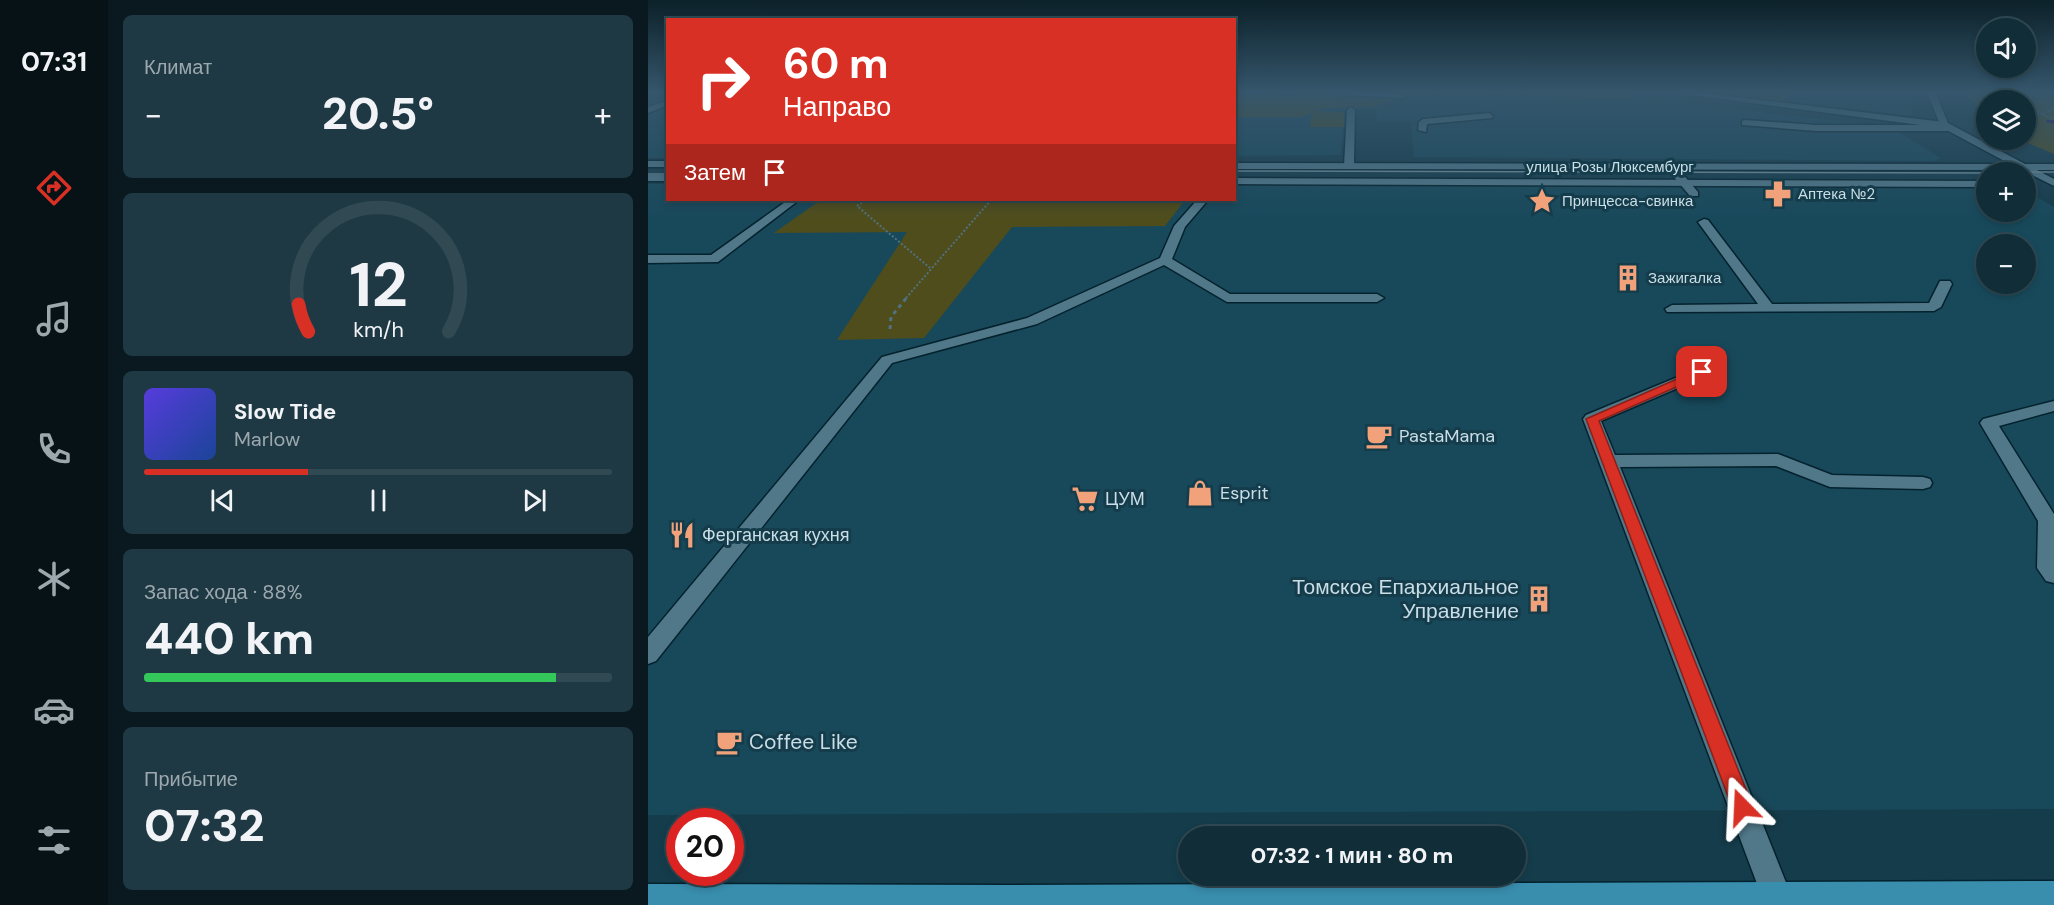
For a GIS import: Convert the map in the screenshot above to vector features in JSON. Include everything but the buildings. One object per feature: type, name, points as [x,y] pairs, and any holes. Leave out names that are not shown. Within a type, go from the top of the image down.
[{"type":"main road","points":[[1349,166],[1350,134]]},
{"type":"main road","points":[[1963,134],[2015,162]]},
{"type":"main road","name":"улица Розы Люксембург","points":[[1236,166],[1349,166],[1429,162],[1671,167],[1976,167]]},
{"type":"main road","points":[[648,164],[666,164]]},
{"type":"main road","points":[[1671,167],[1694,194]]},
{"type":"main road","name":"улица Розы Люксембург","points":[[2036,167],[2054,167]]},
{"type":"main road","points":[[2036,173],[2054,183]]},
{"type":"main road","points":[[648,178],[666,178]]},
{"type":"main road","name":"улица Розы Люксембург","points":[[1236,181],[1976,184]]},
{"type":"main road","points":[[2036,183],[2054,183]]},
{"type":"main road","points":[[648,259],[714,259],[793,201]]},
{"type":"main road","points":[[648,654],[887,360],[1032,321],[1165,260],[1180,226],[1202,201]]},
{"type":"main road","points":[[1704,222],[1768,309]]},
{"type":"main road","points":[[1165,260],[1227,298],[1377,298]]},
{"type":"main road","points":[[1672,309],[1934,307],[1945,284]]},
{"type":"main road","points":[[1702,372],[1592,419],[1776,895]]},
{"type":"main road","points":[[2054,406],[1989,423],[2048,521],[2048,568],[2054,575]]},
{"type":"main road","points":[[1608,461],[1778,460],[1830,481],[1923,483]]},
{"type":"main road","points":[[648,899],[947,902],[1776,895],[2054,896]]},
{"type":"path","points":[[864,201],[857,206],[930,268]]},
{"type":"path","points":[[887,360],[891,317],[930,268],[990,201]]},
{"type":"shaded area","points":[[648,134],[666,134],[666,158],[648,158]]},
{"type":"shaded area","points":[[1236,134],[1342,134],[1341,155],[1236,156]]},
{"type":"shaded area","points":[[1412,134],[1902,134],[1941,158],[1934,161],[1414,157]]},
{"type":"shaded area","points":[[2036,134],[2054,134],[2054,154],[2036,146]]},
{"type":"shaded area","points":[[648,184],[666,184],[666,201],[1236,201],[1236,185],[1976,186],[1976,222],[2036,222],[2036,196],[2054,207],[2054,809],[744,815],[744,808],[666,808],[666,815],[648,815]]},
{"type":"shaded area","points":[[825,201],[1184,201],[1165,226],[1012,227],[924,338],[837,340],[907,232],[774,233],[815,204]]},
{"type":"tram line","points":[[1236,171],[1976,173]]},
{"type":"tram line","points":[[2036,172],[2054,172]]},
{"type":"tram line","points":[[648,174],[666,174]]},
{"type":"place","name":"Аптека №2","points":[[1778,194]]},
{"type":"place","name":"Принцесса-свинка","points":[[1542,201]]},
{"type":"place","name":"Зажигалка","points":[[1628,278]]},
{"type":"place","name":"PastaMama","points":[[1379,436]]},
{"type":"place","name":"Esprit","points":[[1200,493]]},
{"type":"place","name":"ЦУМ","points":[[1085,499]]},
{"type":"place","name":"Ферганская кухня","points":[[682,535]]},
{"type":"place","name":"Томское Епархиальное Управление","points":[[1539,599]]},
{"type":"place","name":"Coffee Like","points":[[729,742]]},
{"type":"route","points":[[1702,372],[1592,419],[1742,807]]}]
